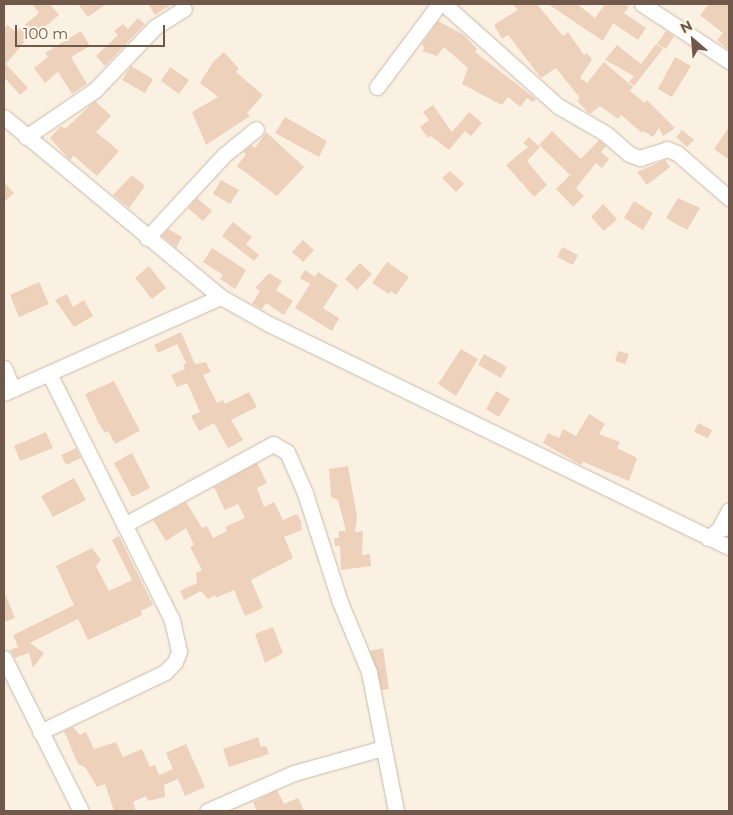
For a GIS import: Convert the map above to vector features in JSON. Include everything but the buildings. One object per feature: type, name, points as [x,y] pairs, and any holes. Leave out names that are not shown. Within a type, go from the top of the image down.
[{"type":"street","points":[[378,87],[439,4]]},
{"type":"street","points":[[444,4],[558,106],[605,133],[629,154],[640,158],[667,149],[677,153],[728,193]]},
{"type":"street","points":[[642,4],[729,61]]},
{"type":"street","points":[[26,137],[95,90],[155,27],[184,9]]},
{"type":"street","points":[[4,118],[147,238],[221,297],[269,324],[719,531],[729,547]]},
{"type":"street","points":[[147,238],[224,155],[256,129]]},
{"type":"street","points":[[4,368],[9,391],[221,297]]},
{"type":"street","points":[[40,732],[152,679],[176,662],[179,651],[172,620],[49,373]]},
{"type":"street","points":[[124,525],[273,444],[287,452],[305,492],[340,602],[369,672],[396,811]]},
{"type":"street","points":[[719,531],[729,510]]},
{"type":"street","points":[[4,658],[81,811]]},
{"type":"street","points":[[207,811],[294,774],[383,748]]}]
